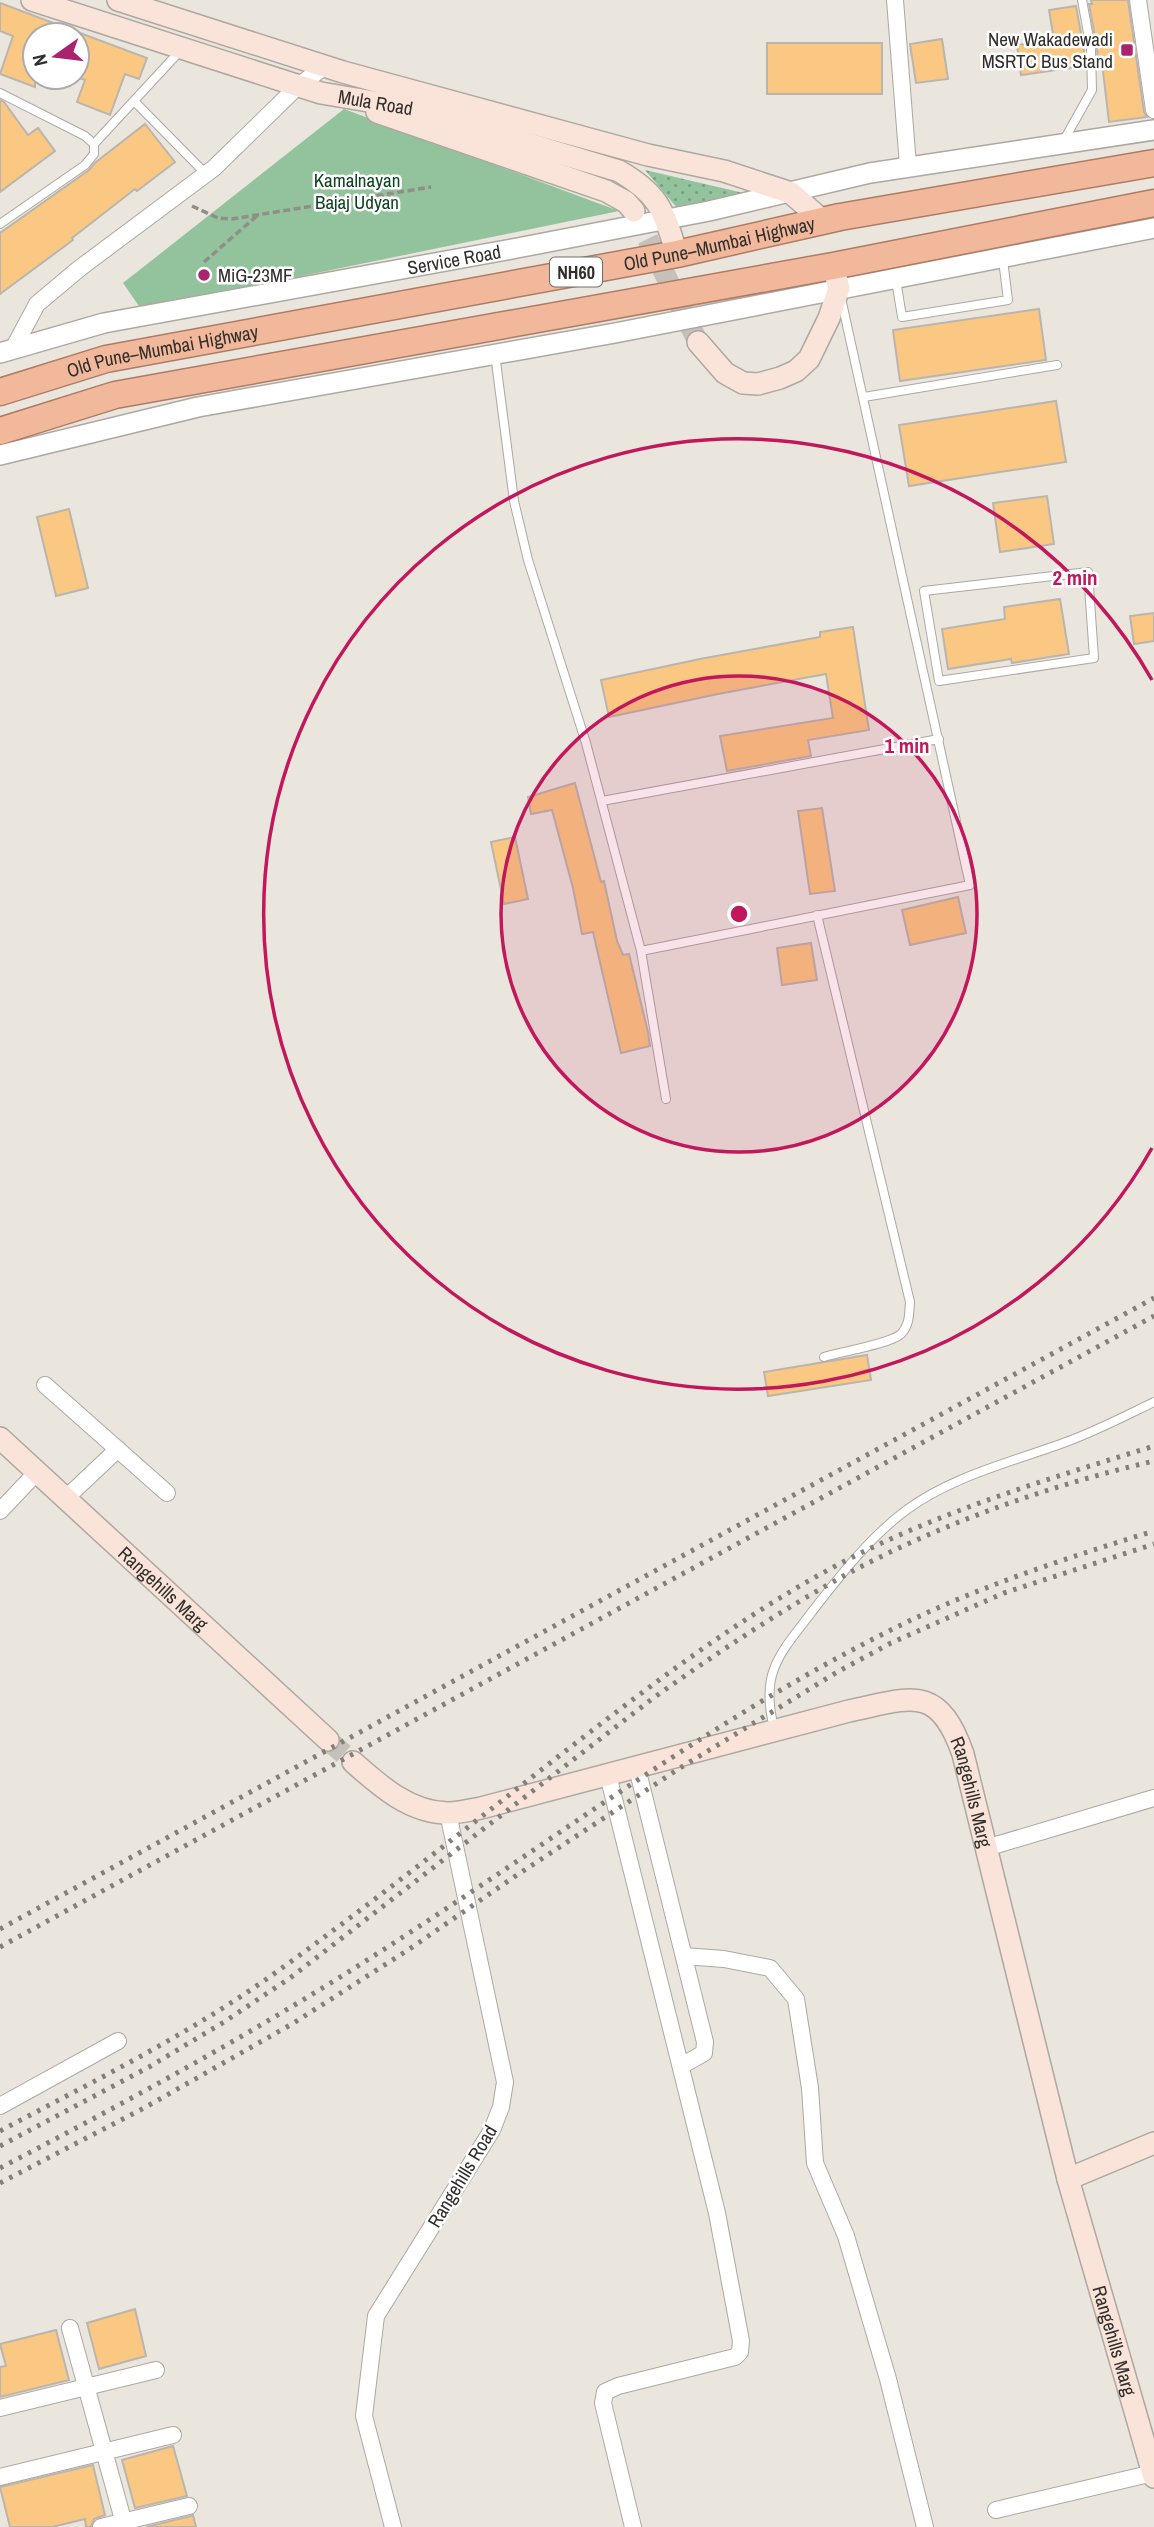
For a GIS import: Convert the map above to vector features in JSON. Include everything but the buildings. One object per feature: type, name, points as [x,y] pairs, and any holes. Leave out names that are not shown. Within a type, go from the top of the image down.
[{"type":"highway","name":"Old Pune–Mumbai Highway","points":[[0,392],[106,359],[677,254],[822,221],[1154,163]]},
{"type":"highway","name":"Old Pune–Mumbai Highway","points":[[0,431],[115,395],[836,277],[1154,203]]},
{"type":"main road","name":"Mula Road","points":[[32,0],[298,86],[346,99],[409,108],[619,171],[642,185],[653,197],[666,218],[677,254]]},
{"type":"main road","points":[[118,0],[324,67],[648,155],[724,171],[791,193],[822,221]]},
{"type":"main road","points":[[346,99],[404,123],[606,191],[626,202],[634,211]]},
{"type":"main road","points":[[698,342],[725,373],[743,383],[758,384],[780,378],[796,370],[808,359],[823,334],[836,277]]},
{"type":"main road","name":"Rangehills Marg","points":[[0,1438],[328,1740]]},
{"type":"main road","name":"Rangehills Marg","points":[[353,1762],[384,1789],[416,1807],[448,1813],[481,1808],[849,1711],[902,1700],[925,1701],[942,1711],[955,1731],[1068,2179],[1153,2475]]},
{"type":"main road","points":[[1068,2179],[1154,2143]]},
{"type":"street","points":[[895,0],[908,166]]},
{"type":"street","points":[[1138,0],[1154,110]]},
{"type":"street","points":[[7,351],[37,304],[80,268],[206,174],[298,86],[324,67]]},
{"type":"street","name":"Service Road","points":[[7,351],[104,323],[512,249],[791,193],[870,173],[1154,130]]},
{"type":"street","points":[[0,455],[198,407],[495,354],[836,277],[895,277],[1154,228]]},
{"type":"street","points":[[45,1385],[167,1493]]},
{"type":"street","points":[[65,1499],[118,1449]]},
{"type":"street","points":[[0,1511],[37,1472]]},
{"type":"street","points":[[638,1768],[705,2049],[700,2057],[681,2066]]},
{"type":"street","points":[[608,1775],[717,2213],[741,2341],[740,2352],[734,2357],[618,2386],[606,2392],[603,2403],[633,2527]]},
{"type":"street","points":[[986,1848],[1154,1798]]},
{"type":"street","name":"Rangehills Road","points":[[393,2527],[364,2416],[376,2316],[492,2130],[501,2107],[505,2082],[448,1813]]},
{"type":"street","points":[[684,1956],[724,1959],[770,1968],[796,1999],[810,2088],[815,2163],[846,2236],[888,2379],[925,2527]]},
{"type":"street","points":[[0,2106],[118,2041]]},
{"type":"street","points":[[70,2328],[124,2525]]},
{"type":"street","points":[[0,2408],[156,2370]]},
{"type":"street","points":[[0,2477],[173,2435]]},
{"type":"street","points":[[996,2510],[1153,2475]]},
{"type":"street","points":[[100,2527],[124,2525],[189,2506]]},
{"type":"lane","points":[[1063,143],[1092,90],[1091,49],[1082,0]]},
{"type":"lane","points":[[0,224],[85,164],[94,154],[94,144],[183,49]]},
{"type":"lane","points":[[0,93],[85,136],[94,144]]},
{"type":"lane","points":[[134,101],[206,174]]},
{"type":"lane","points":[[895,277],[902,317],[1008,300],[1002,256]]},
{"type":"lane","points":[[641,951],[970,885],[836,277]]},
{"type":"lane","points":[[495,354],[514,501],[528,560],[602,801],[641,951],[666,1099]]},
{"type":"lane","points":[[864,397],[1057,365]]},
{"type":"lane","points":[[927,682],[939,681],[1094,658],[1088,572],[924,591],[939,681]]},
{"type":"lane","points":[[602,801],[939,739]]},
{"type":"lane","points":[[817,915],[910,1302],[909,1321],[900,1335],[824,1357]]},
{"type":"lane","points":[[774,1731],[768,1704],[768,1682],[781,1652],[869,1543],[905,1511],[942,1488],[1085,1435],[1154,1402]]},
{"type":"path","points":[[174,197],[218,218],[232,219],[431,187]]},
{"type":"path","points":[[204,262],[260,213]]},
{"type":"green space","name":"Kamalnayan Bajaj Udyan","points":[[344,109],[619,211],[141,309],[123,283]]},
{"type":"green space","points":[[645,170],[752,195],[678,209]]},
{"type":"tunnel","points":[[634,211],[698,342]]},
{"type":"tunnel","points":[[328,1740],[353,1762]]},
{"type":"railway","points":[[0,1929],[1154,1298]]},
{"type":"railway","points":[[0,1947],[1154,1316]]},
{"type":"railway","points":[[0,2131],[144,2054],[249,1991],[354,1915],[667,1674],[735,1626],[806,1582],[918,1527],[1035,1484],[1154,1446]]},
{"type":"railway","points":[[0,2146],[149,2067],[290,1978],[652,1699],[798,1602],[885,1555],[959,1522],[1037,1494],[1154,1461]]},
{"type":"railway","points":[[0,2168],[156,2085],[309,1996],[700,1740],[819,1668],[914,1619],[981,1590],[1154,1531]]},
{"type":"railway","points":[[0,2183],[144,2108],[292,2024],[408,1950],[680,1768],[839,1671],[891,1643],[1004,1593],[1154,1544]]},
{"type":"place","name":"New Wakadewadi MSRTC Bus Stand","points":[[1127,50]]},
{"type":"place","name":"MiG-23MF","points":[[204,275]]}]
